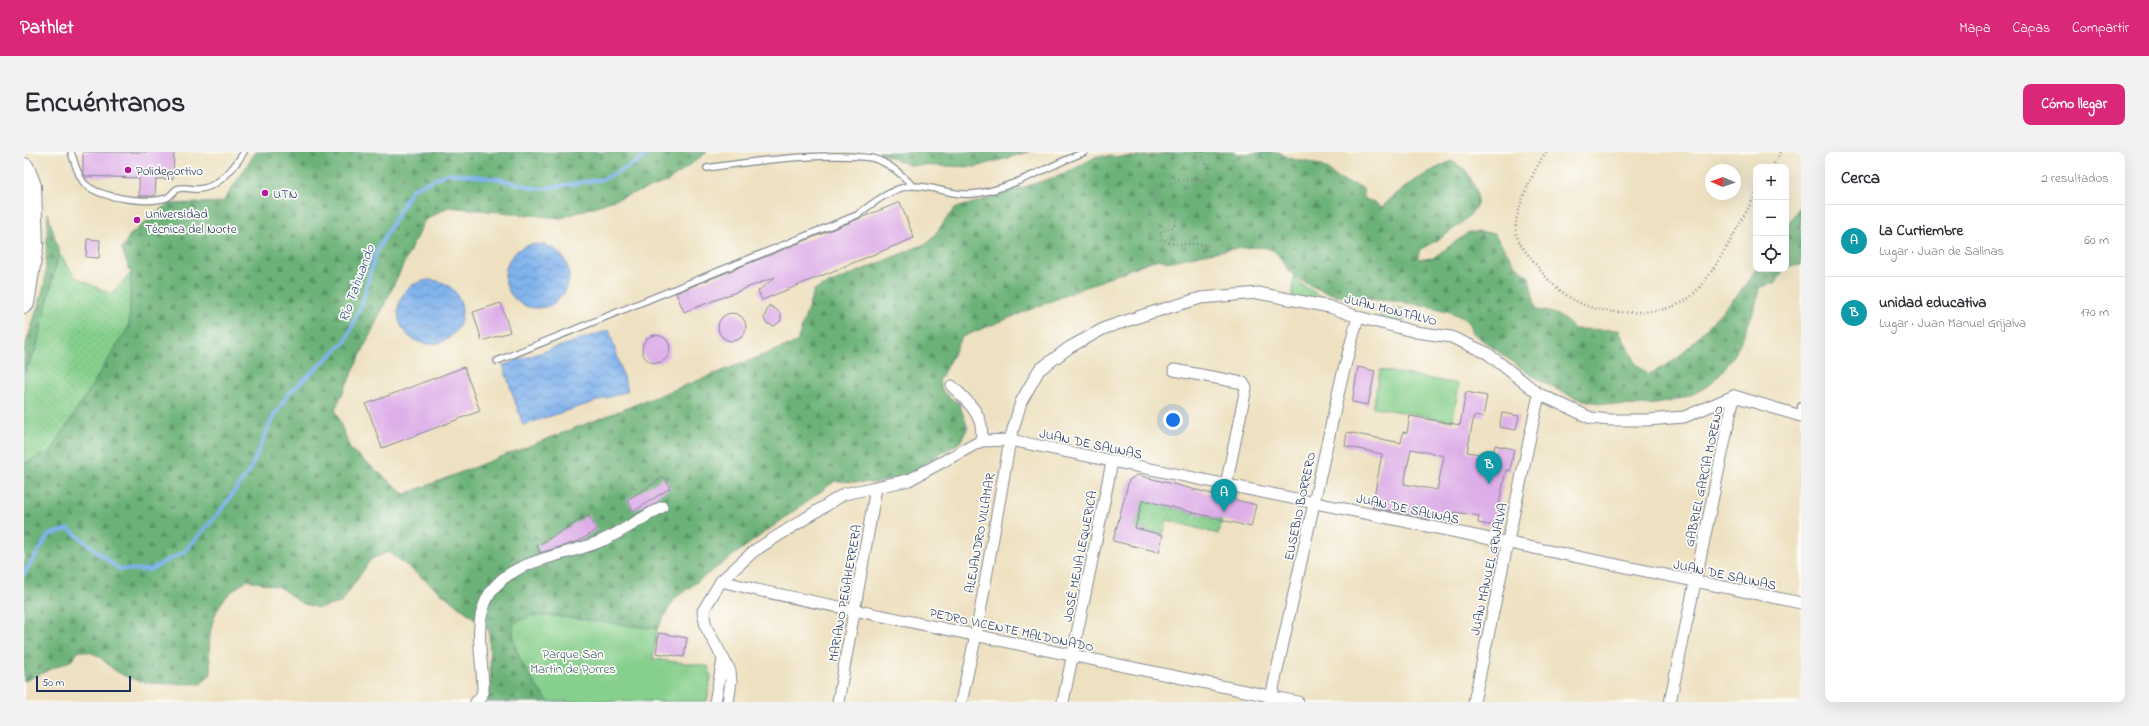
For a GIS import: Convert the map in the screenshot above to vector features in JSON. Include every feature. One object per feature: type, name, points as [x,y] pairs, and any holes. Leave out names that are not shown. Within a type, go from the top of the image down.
[{"type":"highway","points":[[24,168],[31,186],[33,246],[24,302]]},
{"type":"street","name":"JUAN MONTALVO","points":[[1010,440],[1021,402],[1039,370],[1070,347],[1105,328],[1201,298],[1258,293],[1330,307],[1358,317],[1416,332],[1451,337],[1487,353],[1539,394],[1591,418],[1610,420],[1646,420],[1684,417],[1734,396]]},
{"type":"street","name":"EUSEBIO BORRERO","points":[[1271,699],[1341,381],[1358,317]]},
{"type":"street","points":[[1174,370],[1242,383],[1246,388],[1226,486]]},
{"type":"street","points":[[728,702],[730,692],[730,671],[706,627],[703,610],[721,581],[754,550],[844,494],[908,480],[981,441],[983,433],[977,412],[952,386]]},
{"type":"street","name":"JUAN MANUEL GRIJALVA","points":[[1474,702],[1539,394]]},
{"type":"street","points":[[1734,396],[1800,413]]},
{"type":"street","name":"GABRIEL GARCÍA MORENO","points":[[1670,702],[1694,581],[1734,396]]},
{"type":"street","name":"JUAN DE SALINAS","points":[[981,441],[1010,440],[1226,486],[1801,603]]},
{"type":"street","name":"ALEJANDRO VILLAMAR","points":[[961,702],[976,635],[1010,440]]},
{"type":"street","name":"JOSÉ MEJIA LEQUERICA","points":[[1063,702],[1112,462]]},
{"type":"street","name":"MARIANO PEÑAHERRERA","points":[[838,702],[876,488]]},
{"type":"street","points":[[476,702],[481,698],[483,690],[482,619],[484,604],[491,590],[506,576],[526,564],[602,541],[662,507]]},
{"type":"street","name":"PEDRO VICENTE MALDONADO","points":[[721,581],[1073,655],[1271,699],[1298,702]]},
{"type":"street","points":[[715,702],[723,660]]},
{"type":"lane","points":[[71,152],[78,174],[86,184],[118,199],[158,200],[168,198],[176,189],[184,187],[196,190],[207,188],[224,178],[244,152]]},
{"type":"lane","points":[[497,361],[857,215],[881,198],[912,185],[968,195],[980,193],[1004,187],[1085,152]]},
{"type":"lane","points":[[707,168],[792,156],[841,154],[873,158],[896,170],[912,185]]},
{"type":"path","points":[[1202,152],[1209,174],[1206,179],[1197,181],[1180,179],[1156,191],[1153,199],[1156,204],[1177,218],[1174,226],[1161,232],[1160,238],[1181,245],[1208,245],[1209,249]]},
{"type":"path","points":[[1546,152],[1526,189],[1516,221],[1516,233],[1522,245],[1551,284],[1571,299],[1596,310],[1627,312],[1658,311],[1686,300],[1706,280],[1753,199]]},
{"type":"path","points":[[1774,164],[1781,152]]},
{"type":"green space","points":[[256,152],[707,152],[667,182],[561,218],[448,207],[424,221],[335,409],[350,449],[405,494],[797,342],[814,290],[929,242],[954,209],[1065,174],[1097,156],[1137,157],[1178,152],[1235,152],[1237,154],[1279,152],[1289,158],[1312,163],[1325,168],[1339,179],[1356,185],[1364,190],[1364,198],[1382,207],[1397,193],[1414,181],[1451,161],[1464,169],[1469,176],[1476,190],[1478,199],[1477,203],[1474,210],[1461,223],[1444,236],[1420,249],[1418,256],[1421,259],[1433,258],[1469,232],[1494,233],[1514,263],[1529,277],[1536,310],[1557,315],[1574,329],[1619,330],[1636,363],[1648,375],[1677,359],[1741,291],[1754,272],[1783,272],[1775,283],[1761,287],[1748,325],[1736,351],[1729,363],[1711,383],[1697,392],[1664,403],[1626,405],[1589,401],[1561,392],[1521,368],[1471,332],[1469,324],[1461,317],[1448,311],[1393,301],[1346,297],[1315,288],[1300,280],[1289,271],[1280,257],[1270,249],[1256,247],[1231,249],[1167,262],[1159,259],[1148,262],[962,337],[939,381],[946,395],[959,403],[968,428],[960,442],[906,476],[875,483],[835,481],[675,598],[657,629],[554,616],[531,616],[515,648],[541,692],[549,702],[487,702],[491,685],[489,630],[389,552],[371,559],[341,603],[318,608],[301,603],[279,587],[247,580],[226,597],[215,615],[209,644],[211,674],[201,684],[160,684],[140,681],[121,674],[98,656],[79,651],[72,660],[24,681],[24,464],[43,454],[50,453],[129,326],[131,273],[122,250],[129,236],[168,204],[223,202]]},
{"type":"green space","points":[[878,152],[1029,152],[976,167],[909,165]]},
{"type":"green space","points":[[1801,205],[1801,265],[1789,267],[1789,222]]},
{"type":"green space","points":[[48,213],[59,253],[36,349],[24,374],[24,351],[45,283]]},
{"type":"green space","points":[[59,253],[75,277],[111,294],[131,273],[129,326],[104,370],[50,454],[43,454],[24,464],[24,374],[36,349]]},
{"type":"green space","points":[[1294,276],[1299,283],[1325,299],[1324,302],[1292,297]]},
{"type":"green space","points":[[1381,309],[1405,309],[1403,328],[1380,322]]},
{"type":"green space","points":[[1380,370],[1459,384],[1453,421],[1373,407]]},
{"type":"green space","points":[[1143,500],[1222,520],[1218,534],[1167,520],[1163,535],[1135,528]]},
{"type":"green space","name":"Parque San Martín de Porres","points":[[531,616],[554,616],[657,629],[653,659],[708,666],[711,676],[707,701],[549,702],[530,676],[518,654],[515,643],[513,633],[514,623]]},
{"type":"water","points":[[537,244],[549,246],[560,253],[567,264],[569,276],[567,288],[560,299],[549,306],[537,308],[525,306],[514,299],[507,288],[505,276],[507,264],[514,253],[525,246]]},
{"type":"water","points":[[430,280],[442,282],[453,289],[460,300],[462,312],[460,324],[453,335],[442,342],[430,344],[418,342],[407,335],[400,324],[398,312],[400,300],[407,289],[418,282]]},
{"type":"water","points":[[609,330],[628,391],[523,425],[503,365]]},
{"type":"building","name":"Polideportivo","points":[[83,152],[174,152],[173,179],[156,179],[155,196],[139,196],[139,178],[85,176],[83,172]]},
{"type":"building","points":[[900,202],[914,238],[762,300],[758,291],[775,277],[684,312],[676,293]]},
{"type":"building","points":[[87,239],[100,240],[99,258],[86,257]]},
{"type":"building","points":[[501,303],[510,332],[482,341],[473,312]]},
{"type":"building","points":[[769,305],[781,315],[781,321],[774,326],[766,323],[764,318]]},
{"type":"building","points":[[732,313],[742,317],[746,327],[742,337],[732,341],[722,337],[718,327],[722,317]]},
{"type":"building","points":[[656,335],[666,339],[670,349],[666,359],[656,363],[646,359],[642,349],[646,339]]},
{"type":"building","points":[[464,367],[480,411],[382,448],[366,404]]},
{"type":"building","points":[[1358,367],[1375,371],[1368,405],[1352,402]]},
{"type":"building","points":[[1466,392],[1487,396],[1483,417],[1474,416],[1467,452],[1493,456],[1495,445],[1514,449],[1510,471],[1506,470],[1495,526],[1478,523],[1479,516],[1455,512],[1452,524],[1372,507],[1382,454],[1345,446],[1347,432],[1401,443],[1403,432],[1407,433],[1410,416],[1460,425]],"holes":[[[1411,449],[1444,456],[1437,490],[1404,484]]]},
{"type":"building","points":[[1502,413],[1519,416],[1516,430],[1499,427]]},
{"type":"building","points":[[1137,475],[1256,505],[1251,527],[1143,500],[1135,528],[1163,535],[1159,552],[1113,541],[1129,480]]},
{"type":"building","points":[[664,477],[670,488],[634,511],[627,500]]},
{"type":"building","points":[[588,515],[597,530],[579,541],[540,553],[537,546]]},
{"type":"building","points":[[659,633],[687,638],[684,657],[656,653]]},
{"type":"waterway","name":"Río Tahuando","points":[[24,574],[49,535],[69,529],[119,569],[149,570],[184,552],[217,515],[250,470],[272,419],[289,393],[346,341],[362,303],[376,252],[412,189],[448,173],[499,179],[539,189],[604,179],[637,162],[650,152]]},
{"type":"place","name":"Polideportivo","points":[[128,170]]},
{"type":"place","name":"UTN","points":[[265,193]]},
{"type":"place","name":"Universidad Técnica del Norte","points":[[137,220]]},
{"type":"place","name":"unidad educativa","points":[[1489,484]]},
{"type":"place","name":"La Curtiembre","points":[[1224,512]]}]
